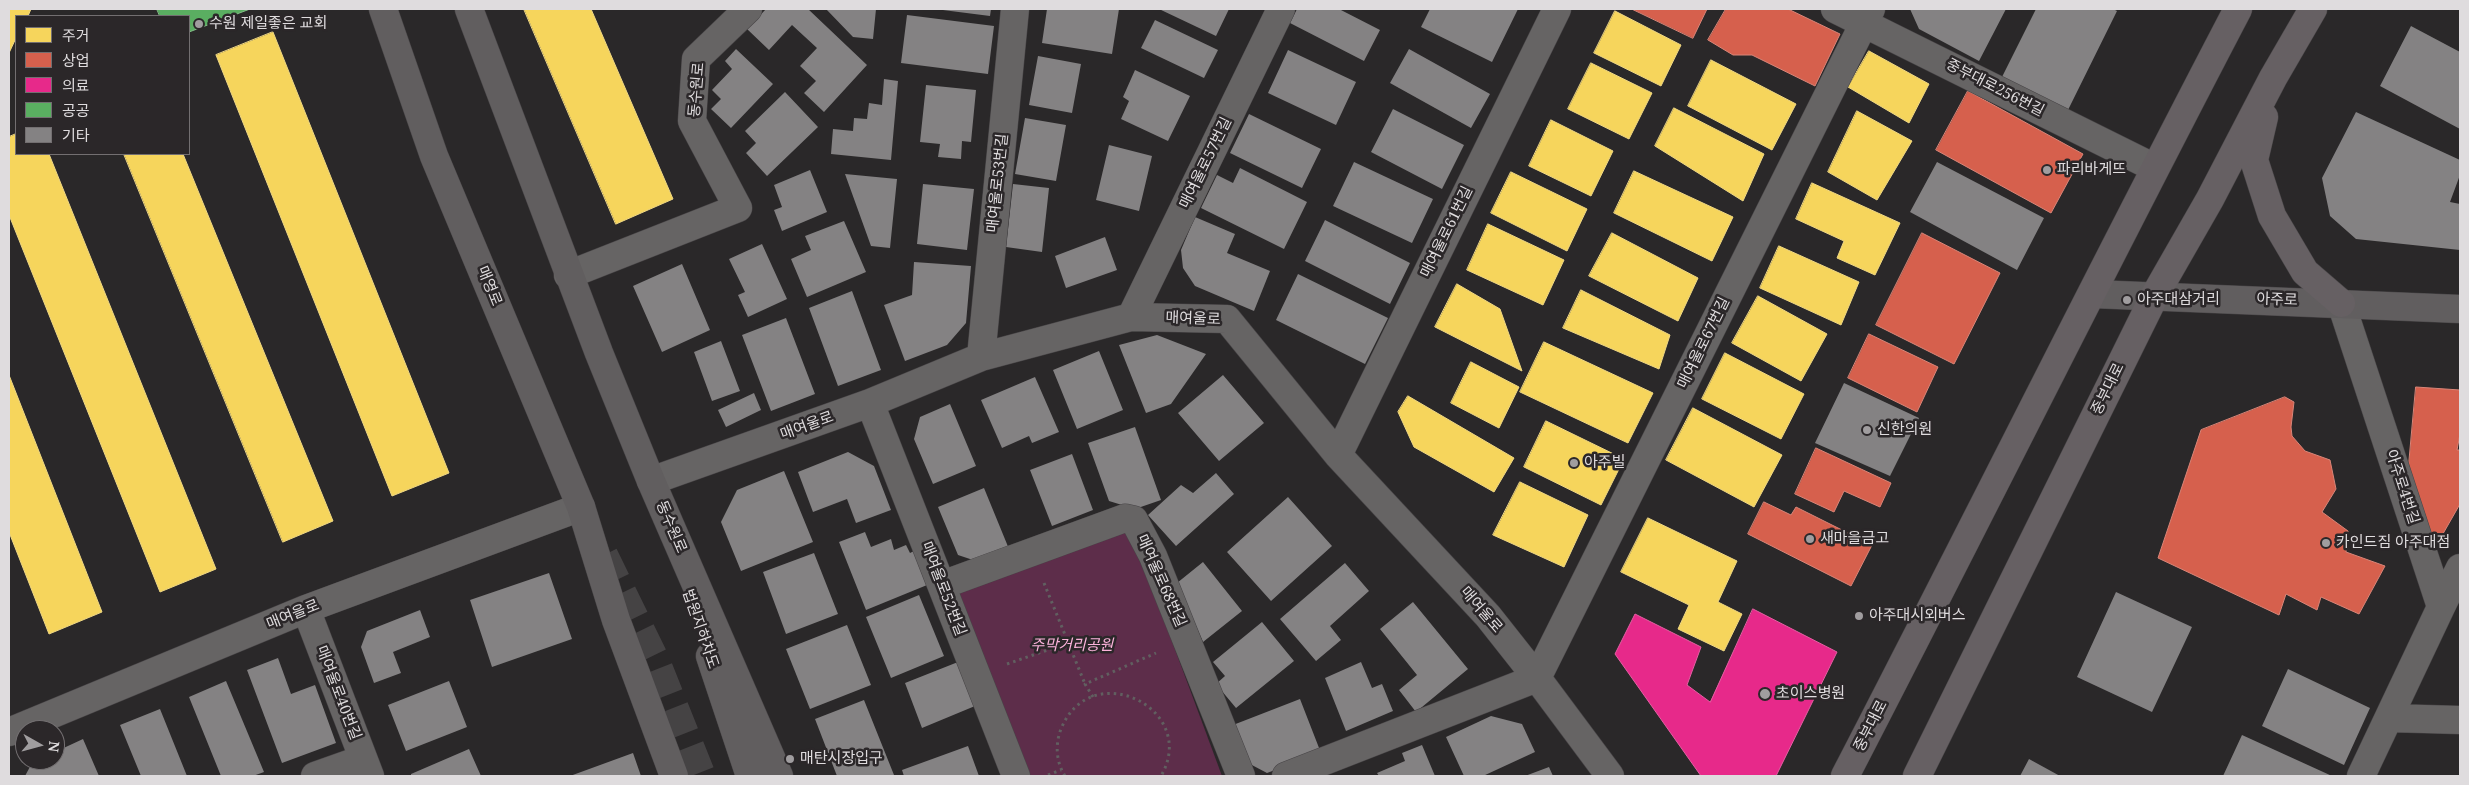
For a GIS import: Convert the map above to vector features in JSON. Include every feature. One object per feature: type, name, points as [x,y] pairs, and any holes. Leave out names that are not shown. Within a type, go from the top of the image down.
[{"type":"main road","name":"매영로","points":[[383,9],[434,156],[580,506],[616,620],[674,776]]},
{"type":"main road","name":"동수원로","points":[[469,9],[568,275],[651,481],[779,776]]},
{"type":"main road","name":"중부대로","points":[[1845,776],[2093,294],[2154,168],[2238,9]]},
{"type":"main road","name":"중부대로","points":[[1917,776],[2155,295],[2210,199],[2273,78],[2313,9]]},
{"type":"main road","points":[[2273,78],[2254,160],[2272,216],[2306,272],[2341,303]]},
{"type":"main road","name":"아주로","points":[[2093,294],[2155,295],[2460,309]]},
{"type":"main road","name":"법원지하차도","points":[[651,481],[750,776]]},
{"type":"street","name":"동수원로","points":[[568,275],[738,208],[692,120],[696,59],[748,9]]},
{"type":"street","name":"매여울로53번길","points":[[981,357],[1015,9]]},
{"type":"street","name":"매여울로57번길","points":[[1131,317],[1281,9]]},
{"type":"street","name":"매여울로61번길","points":[[1338,455],[1557,9]]},
{"type":"street","name":"중부대로256번길","points":[[1835,9],[1867,16],[2154,168]]},
{"type":"street","name":"매여울로67번길","points":[[1537,678],[1867,16]]},
{"type":"street","name":"아주로4번길","points":[[2341,303],[2441,607]]},
{"type":"street","name":"매여울로","points":[[651,481],[870,403],[981,357],[1131,317],[1227,319],[1338,455],[1488,616],[1610,776]]},
{"type":"street","name":"매여울로52번길","points":[[870,403],[1016,776]]},
{"type":"street","name":"매여울로","points":[[9,732],[306,609],[580,506]]},
{"type":"street","name":"매여울로68번길","points":[[942,585],[1125,518],[1134,520],[1153,556],[1241,776]]},
{"type":"street","points":[[2361,776],[2460,568]]},
{"type":"street","name":"매여울로40번길","points":[[306,609],[367,768]]},
{"type":"street","points":[[1286,776],[1537,678]]},
{"type":"street","points":[[2389,718],[2460,720]]},
{"type":"street","points":[[315,776],[367,768]]},
{"type":"path","points":[[1031,552],[1085,684],[1093,696]]},
{"type":"path","points":[[1085,684],[1187,640]]},
{"type":"path","points":[[977,674],[1068,643]]},
{"type":"path","points":[[1065,776],[1061,770],[1057,753],[1058,735],[1065,719],[1078,706],[1093,696],[1110,692],[1127,695],[1144,702],[1157,714],[1166,730],[1169,748],[1166,767],[1161,776]]},
{"type":"path","points":[[1045,776],[1061,770]]},
{"type":"green space","name":"주막거리공원","points":[[1130,528],[1222,776],[1021,776],[952,599],[959,586]]},
{"type":"building: 주거","points":[[9,9],[31,9],[28,15],[15,15],[15,40],[9,53]]},
{"type":"building: 주거","points":[[524,9],[591,9],[673,199],[616,224]]},
{"type":"building: 주거","points":[[1615,11],[1681,45],[1661,86],[1594,53]]},
{"type":"building: 주거","points":[[273,32],[449,473],[392,496],[216,55]]},
{"type":"building: 주거","points":[[1869,51],[1929,84],[1909,123],[1848,87]]},
{"type":"building: 주거","points":[[1711,60],[1796,104],[1772,150],[1688,106]]},
{"type":"building: 주거","points":[[1591,63],[1652,93],[1629,139],[1568,109]]},
{"type":"building: 주거","points":[[1674,108],[1764,154],[1743,201],[1655,146]]},
{"type":"building: 주거","points":[[1857,111],[1912,141],[1877,200],[1828,172]]},
{"type":"building: 주거","points":[[1551,120],[1613,151],[1591,196],[1529,166]]},
{"type":"building: 주거","points":[[15,134],[15,155],[49,155],[216,569],[160,592],[9,215],[9,137]]},
{"type":"building: 주거","points":[[124,155],[183,155],[333,521],[283,542]]},
{"type":"building: 주거","points":[[1634,171],[1733,217],[1712,261],[1614,213]]},
{"type":"building: 주거","points":[[1511,172],[1587,209],[1567,251],[1491,213]]},
{"type":"building: 주거","points":[[1812,183],[1900,223],[1875,275],[1837,258],[1844,241],[1796,219]]},
{"type":"building: 주거","points":[[1488,224],[1564,260],[1543,305],[1467,270]]},
{"type":"building: 주거","points":[[1612,233],[1698,278],[1678,321],[1589,276]]},
{"type":"building: 주거","points":[[1779,246],[1859,282],[1841,325],[1760,288]]},
{"type":"building: 주거","points":[[1457,284],[1500,309],[1522,371],[1435,327]]},
{"type":"building: 주거","points":[[1581,290],[1670,335],[1659,369],[1563,328]]},
{"type":"building: 주거","points":[[1758,296],[1827,334],[1801,381],[1732,343]]},
{"type":"building: 주거","points":[[1544,342],[1653,393],[1628,443],[1520,392]]},
{"type":"building: 주거","points":[[1725,353],[1804,394],[1781,439],[1702,399]]},
{"type":"building: 주거","points":[[1471,362],[1519,387],[1499,428],[1451,403]]},
{"type":"building: 주거","points":[[9,375],[102,612],[49,634],[9,532]]},
{"type":"building: 주거","points":[[1408,396],[1514,458],[1494,492],[1414,447],[1398,412]]},
{"type":"building: 주거","points":[[1693,408],[1782,455],[1754,507],[1666,460]]},
{"type":"building: 주거","name":"아주빌","points":[[1546,421],[1624,459],[1601,505],[1524,467]]},
{"type":"building: 주거","points":[[1520,482],[1588,515],[1564,567],[1493,535]]},
{"type":"building: 주거","points":[[1648,518],[1737,561],[1718,602],[1742,614],[1724,651],[1678,629],[1689,605],[1621,572]]},
{"type":"building: 상업","points":[[1632,9],[1707,9],[1693,38]]},
{"type":"building: 상업","points":[[1726,9],[1788,9],[1840,34],[1815,86],[1752,55],[1733,55],[1708,40]]},
{"type":"building: 상업","points":[[1968,91],[2083,154],[2051,213],[1936,150]]},
{"type":"building: 상업","points":[[1922,233],[2000,273],[1954,364],[1876,325]]},
{"type":"building: 상업","points":[[1869,334],[1938,367],[1917,412],[1848,378]]},
{"type":"building: 상업","points":[[2416,387],[2460,390],[2460,434],[2457,450],[2460,450],[2460,504],[2440,539],[2424,539],[2407,484]]},
{"type":"building: 상업","points":[[2285,397],[2294,402],[2291,427],[2292,436],[2305,451],[2330,460],[2336,489],[2322,512],[2348,531],[2346,552],[2385,566],[2359,614],[2321,597],[2317,610],[2286,594],[2279,615],[2158,558],[2201,430]]},
{"type":"building: 상업","points":[[1816,448],[1891,483],[1880,507],[1844,491],[1834,512],[1795,494]]},
{"type":"building: 상업","name":"새마을금고","points":[[1764,502],[1791,515],[1796,507],[1872,545],[1851,586],[1748,534]]},
{"type":"building: 의료","name":"초이스병원","points":[[1753,609],[1837,652],[1776,776],[1701,776],[1615,654],[1635,614],[1701,647],[1687,685],[1710,702]]},
{"type":"building: 공공","name":"수원 제일좋은 교회","points":[[157,9],[250,9],[190,32],[190,15],[160,15]]},
{"type":"building: 기타","points":[[766,9],[808,9],[867,65],[824,112],[804,93],[816,81],[800,66],[817,48],[792,25],[769,50],[747,29]]},
{"type":"building: 기타","points":[[826,9],[876,9],[873,39],[853,37]]},
{"type":"building: 기타","points":[[935,9],[991,9],[990,16]]},
{"type":"building: 기타","points":[[1047,9],[1119,9],[1112,54],[1042,43]]},
{"type":"building: 기타","points":[[1159,9],[1229,9],[1216,36]]},
{"type":"building: 기타","points":[[1297,9],[1339,9],[1380,30],[1364,61],[1290,23]]},
{"type":"building: 기타","points":[[1430,9],[1518,9],[1492,62],[1421,27]]},
{"type":"building: 기타","points":[[1910,9],[2006,9],[1979,61],[1919,29]]},
{"type":"building: 기타","points":[[2036,9],[2113,9],[2117,11],[2068,110],[2002,77]]},
{"type":"building: 기타","points":[[907,15],[994,26],[988,74],[901,63]]},
{"type":"building: 기타","points":[[1155,20],[1218,50],[1204,78],[1141,48]]},
{"type":"building: 기타","points":[[2411,26],[2460,52],[2460,129],[2380,86]]},
{"type":"building: 기타","points":[[736,49],[773,84],[731,128],[711,109],[721,99],[712,90],[732,69],[725,61]]},
{"type":"building: 기타","points":[[1409,49],[1490,94],[1471,128],[1390,83]]},
{"type":"building: 기타","points":[[1288,50],[1356,82],[1336,125],[1268,93]]},
{"type":"building: 기타","points":[[1038,56],[1081,64],[1072,113],[1029,105]]},
{"type":"building: 기타","points":[[1135,70],[1190,96],[1168,141],[1121,119],[1129,101],[1123,97]]},
{"type":"building: 기타","points":[[884,79],[898,81],[891,160],[831,154],[833,129],[853,131],[854,118],[867,119],[869,103],[882,105]]},
{"type":"building: 기타","points":[[926,85],[976,90],[971,142],[962,141],[961,159],[938,157],[940,144],[920,142]]},
{"type":"building: 기타","points":[[785,92],[818,127],[767,176],[746,153],[756,143],[745,131]]},
{"type":"building: 기타","points":[[1393,109],[1464,145],[1442,189],[1371,152]]},
{"type":"building: 기타","points":[[2356,112],[2460,160],[2460,175],[2450,202],[2460,204],[2460,250],[2356,239],[2330,216],[2322,178]]},
{"type":"building: 기타","points":[[1249,114],[1321,149],[1302,188],[1230,153]]},
{"type":"building: 기타","points":[[1025,118],[1066,125],[1056,181],[1015,174]]},
{"type":"building: 기타","points":[[1109,145],[1152,156],[1139,211],[1096,200]]},
{"type":"building: 기타","points":[[1354,162],[1433,199],[1412,243],[1333,206]]},
{"type":"building: 기타","points":[[1937,162],[2044,218],[2017,270],[1910,212]]},
{"type":"building: 기타","points":[[1240,168],[1307,202],[1284,249],[1201,208],[1217,175],[1233,183]]},
{"type":"building: 기타","points":[[810,170],[827,212],[782,231],[774,210],[782,207],[774,185]]},
{"type":"building: 기타","points":[[845,174],[897,179],[890,248],[871,246]]},
{"type":"building: 기타","points":[[923,184],[974,189],[967,250],[917,244]]},
{"type":"building: 기타","points":[[1013,184],[1049,188],[1042,252],[1006,247]]},
{"type":"building: 기타","points":[[1195,217],[1235,234],[1227,253],[1270,271],[1254,311],[1195,286],[1183,268],[1181,250]]},
{"type":"building: 기타","points":[[1325,220],[1410,263],[1390,304],[1305,261]]},
{"type":"building: 기타","points":[[844,221],[866,272],[807,297],[791,259],[811,250],[805,236]]},
{"type":"building: 기타","points":[[1105,237],[1117,270],[1066,288],[1055,256]]},
{"type":"building: 기타","points":[[762,244],[787,299],[748,317],[738,295],[745,292],[729,259]]},
{"type":"building: 기타","points":[[914,262],[971,266],[966,323],[947,345],[905,361],[884,305],[912,295]]},
{"type":"building: 기타","points":[[682,264],[710,330],[662,352],[633,286]]},
{"type":"building: 기타","points":[[1298,274],[1388,318],[1365,364],[1276,320]]},
{"type":"building: 기타","points":[[852,291],[881,370],[838,386],[809,308]]},
{"type":"building: 기타","points":[[786,318],[815,394],[771,411],[742,335]]},
{"type":"building: 기타","points":[[1157,335],[1206,354],[1171,404],[1146,413],[1119,345]]},
{"type":"building: 기타","points":[[721,341],[740,391],[712,401],[694,352]]},
{"type":"building: 기타","points":[[1099,351],[1123,410],[1077,429],[1053,370]]},
{"type":"building: 기타","points":[[1223,375],[1264,423],[1219,461],[1178,413]]},
{"type":"building: 기타","points":[[1035,377],[1059,432],[1032,443],[1029,436],[1002,448],[981,400]]},
{"type":"building: 기타","name":"신한의원","points":[[1844,383],[1919,418],[1890,476],[1815,443]]},
{"type":"building: 기타","points":[[754,393],[761,410],[726,427],[718,410]]},
{"type":"building: 기타","points":[[950,404],[976,466],[933,484],[914,439],[920,417]]},
{"type":"building: 기타","points":[[1135,427],[1161,500],[1135,509],[1109,501],[1088,443]]},
{"type":"building: 기타","points":[[848,452],[874,466],[891,510],[856,523],[847,499],[813,512],[798,472]]},
{"type":"building: 기타","points":[[1072,454],[1093,510],[1052,526],[1030,470]]},
{"type":"building: 기타","points":[[784,471],[813,542],[741,571],[721,522],[737,490]]},
{"type":"building: 기타","points":[[1216,473],[1234,494],[1176,546],[1148,515],[1181,485],[1193,493]]},
{"type":"building: 기타","points":[[984,488],[1009,549],[979,562],[958,555],[938,507]]},
{"type":"building: 기타","points":[[1288,497],[1332,546],[1271,601],[1227,552]]},
{"type":"building: 기타","points":[[865,532],[871,547],[891,539],[894,550],[906,545],[910,553],[918,549],[932,583],[866,610],[839,542]]},
{"type":"building: 기타","points":[[814,553],[838,614],[786,634],[763,572]]},
{"type":"building: 기타","points":[[1203,562],[1242,611],[1203,642],[1177,583]]},
{"type":"building: 기타","points":[[1345,563],[1369,591],[1330,626],[1341,640],[1316,661],[1280,619]]},
{"type":"building: 기타","points":[[549,573],[572,639],[492,667],[470,600]]},
{"type":"building: 기타","points":[[2116,592],[2192,627],[2152,712],[2077,677]]},
{"type":"building: 기타","points":[[919,595],[944,656],[891,678],[866,617]]},
{"type":"building: 기타","points":[[1413,602],[1468,669],[1416,712],[1399,690],[1417,675],[1380,629]]},
{"type":"building: 기타","points":[[420,610],[430,637],[393,652],[401,673],[374,683],[361,647],[367,631]]},
{"type":"building: 기타","points":[[1262,622],[1294,661],[1236,708],[1216,684],[1225,676],[1213,662]]},
{"type":"building: 기타","points":[[847,625],[871,685],[810,709],[786,649]]},
{"type":"building: 기타","points":[[278,658],[291,694],[315,685],[336,743],[282,763],[247,670]]},
{"type":"building: 기타","points":[[958,662],[975,706],[922,728],[905,683]]},
{"type":"building: 기타","points":[[1361,662],[1372,688],[1382,684],[1393,711],[1346,731],[1325,678]]},
{"type":"building: 기타","points":[[2288,669],[2370,708],[2344,765],[2262,726]]},
{"type":"building: 기타","points":[[226,681],[264,772],[253,776],[221,776],[189,697]]},
{"type":"building: 기타","points":[[449,681],[467,727],[406,751],[388,705]]},
{"type":"building: 기타","points":[[1300,699],[1321,753],[1267,773],[1248,763],[1233,725]]},
{"type":"building: 기타","points":[[864,700],[894,775],[837,776],[815,719]]},
{"type":"building: 기타","points":[[160,709],[187,776],[141,776],[120,725]]},
{"type":"building: 기타","points":[[1491,716],[1522,724],[1535,752],[1483,776],[1464,776],[1446,737]]},
{"type":"building: 기타","points":[[2242,735],[2332,776],[2223,776]]},
{"type":"building: 기타","points":[[83,739],[99,776],[25,776],[28,770],[65,770],[65,747]]},
{"type":"building: 기타","points":[[1422,745],[1435,776],[1379,776],[1377,773],[1405,761],[1402,753]]},
{"type":"building: 기타","points":[[968,746],[979,776],[904,776],[902,770]]},
{"type":"building: 기타","points":[[469,749],[481,776],[411,776],[411,774]]},
{"type":"building: 기타","points":[[633,753],[641,776],[570,776]]},
{"type":"building: 기타","points":[[2029,759],[2060,776],[2020,776]]},
{"type":"building: 기타","points":[[1549,767],[1553,776],[1525,776]]},
{"type":"tunnel","points":[[604,555],[656,661],[702,776]]},
{"type":"place","name":"수원 제일좋은 교회","points":[[199,24]]},
{"type":"place","name":"파리바게뜨","points":[[2047,170]]},
{"type":"place","name":"아주대삼거리","points":[[2127,300]]},
{"type":"place","name":"신한의원","points":[[1867,430]]},
{"type":"place","name":"아주빌","points":[[1574,463]]},
{"type":"place","name":"새마을금고","points":[[1810,539]]},
{"type":"place","name":"카인드짐 아주대점","points":[[2326,543]]},
{"type":"place","name":"아주대시외버스","points":[[1859,616]]},
{"type":"place","name":"초이스병원","points":[[1765,694]]},
{"type":"place","name":"매탄시장입구","points":[[790,759]]}]
